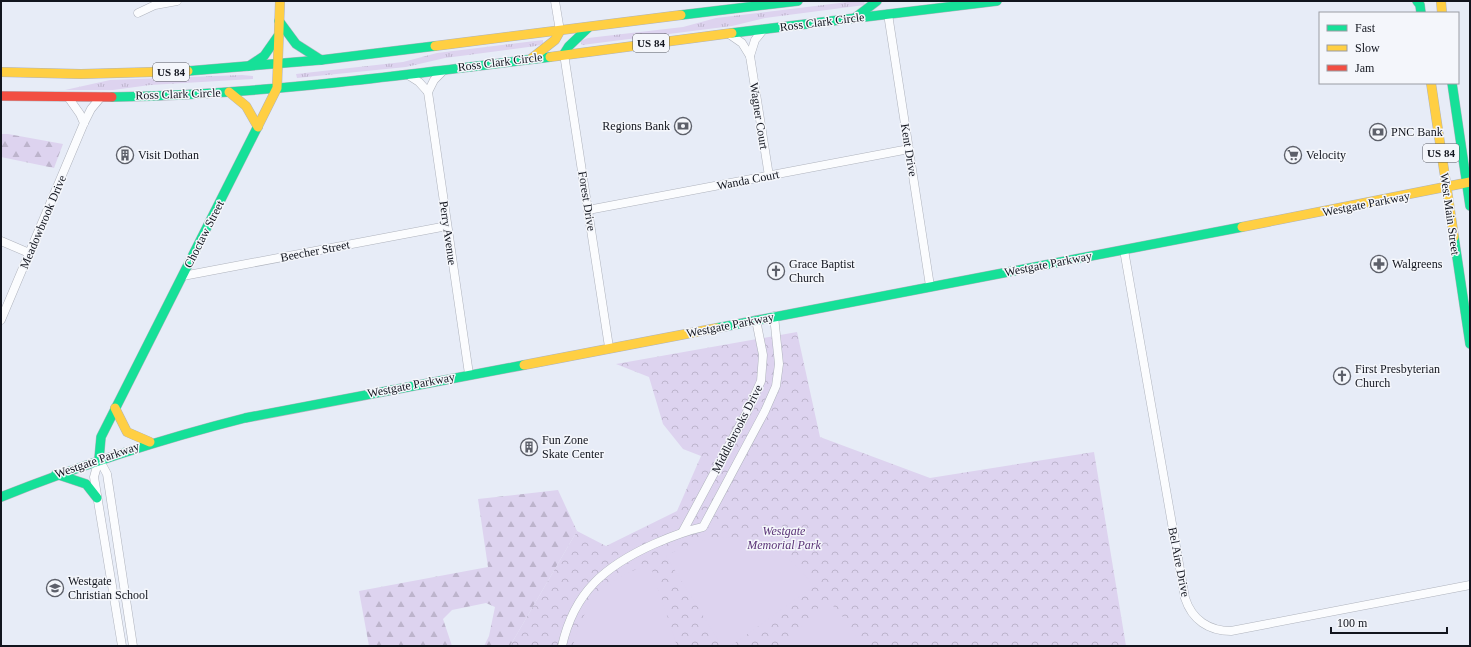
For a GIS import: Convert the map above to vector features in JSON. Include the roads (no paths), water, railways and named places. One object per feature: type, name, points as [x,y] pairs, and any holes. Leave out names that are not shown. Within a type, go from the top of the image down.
[{"type":"main road","name":"Choctaw Street","points":[[99,460],[101,437],[277,88],[280,1]]},
{"type":"main road","name":"Ross Clark Circle","points":[[1,72],[111,74],[248,67],[321,60],[798,1]]},
{"type":"main road","points":[[855,18],[877,1]]},
{"type":"main road","points":[[888,14],[898,1]]},
{"type":"main road","name":"Ross Clark Circle","points":[[1,96],[102,97],[229,92],[277,88],[532,59],[998,1]]},
{"type":"main road","points":[[1441,1],[1442,12]]},
{"type":"main road","points":[[279,21],[295,44],[303,51],[321,60]]},
{"type":"main road","points":[[564,54],[569,46],[589,27]]},
{"type":"main road","points":[[532,59],[555,40],[560,31]]},
{"type":"main road","points":[[248,67],[264,56],[278,36]]},
{"type":"main road","name":"West Main Street","points":[[1431,84],[1470,344]]},
{"type":"main road","name":"West Main Street","points":[[1452,84],[1468,183],[1470,206]]},
{"type":"main road","points":[[229,92],[246,106],[258,127]]},
{"type":"main road","name":"Westgate Parkway","points":[[1,497],[56,474],[150,442],[252,416],[1468,183]]},
{"type":"main road","points":[[115,408],[126,432],[150,442]]},
{"type":"main road","points":[[56,474],[86,484],[97,498]]},
{"type":"street","points":[[138,13],[155,5],[177,1]]},
{"type":"street","points":[[555,1],[560,31]]},
{"type":"street","name":"Kent Drive","points":[[888,14],[930,286]]},
{"type":"street","name":"Wagner Court","points":[[750,56],[755,40],[764,29]]},
{"type":"street","name":"Wagner Court","points":[[728,34],[742,43],[750,56],[769,176]]},
{"type":"street","name":"Forest Drive","points":[[564,54],[609,347]]},
{"type":"street","points":[[406,74],[419,82],[428,92],[434,80],[444,69]]},
{"type":"street","name":"Perry Avenue","points":[[428,92],[469,374]]},
{"type":"street","points":[[68,97],[80,114],[84,123]]},
{"type":"street","name":"Meadowbrook Drive","points":[[1,320],[84,123],[91,109],[102,97]]},
{"type":"street","name":"Wanda Court","points":[[588,210],[909,149]]},
{"type":"street","name":"Beecher Street","points":[[183,276],[447,226]]},
{"type":"street","points":[[1,241],[29,253]]},
{"type":"street","name":"Bel Aire Drive","points":[[1124,250],[1185,598],[1190,610],[1197,619],[1213,628],[1231,631],[1470,585]]},
{"type":"street","name":"Middlebrooks Drive","points":[[683,531],[703,527],[765,411],[776,386],[779,364],[774,316]]},
{"type":"street","name":"Middlebrooks Drive","points":[[683,531],[748,410],[761,381],[763,355],[756,320]]},
{"type":"street","points":[[99,460],[107,474],[133,646]]},
{"type":"street","name":"Choctaw Street","points":[[99,460],[94,477],[122,646]]},
{"type":"street","points":[[562,646],[567,626],[576,606],[594,582],[622,560],[683,531]]},
{"type":"place","name":"Regions Bank","points":[[683,126]]},
{"type":"place","name":"PNC Bank","points":[[1378,132]]},
{"type":"place","name":"Visit Dothan","points":[[125,155]]},
{"type":"place","name":"Velocity","points":[[1293,155]]},
{"type":"place","name":"Walgreens","points":[[1379,264]]},
{"type":"place","name":"Grace Baptist Church","points":[[776,271]]},
{"type":"place","name":"First Presbyterian Church","points":[[1342,376]]},
{"type":"place","name":"Fun Zone Skate Center","points":[[529,447]]},
{"type":"place","name":"Westgate Christian School","points":[[55,588]]},
{"type":"park label","name":"Westgate Memorial Park","points":[[784,538]]}]
